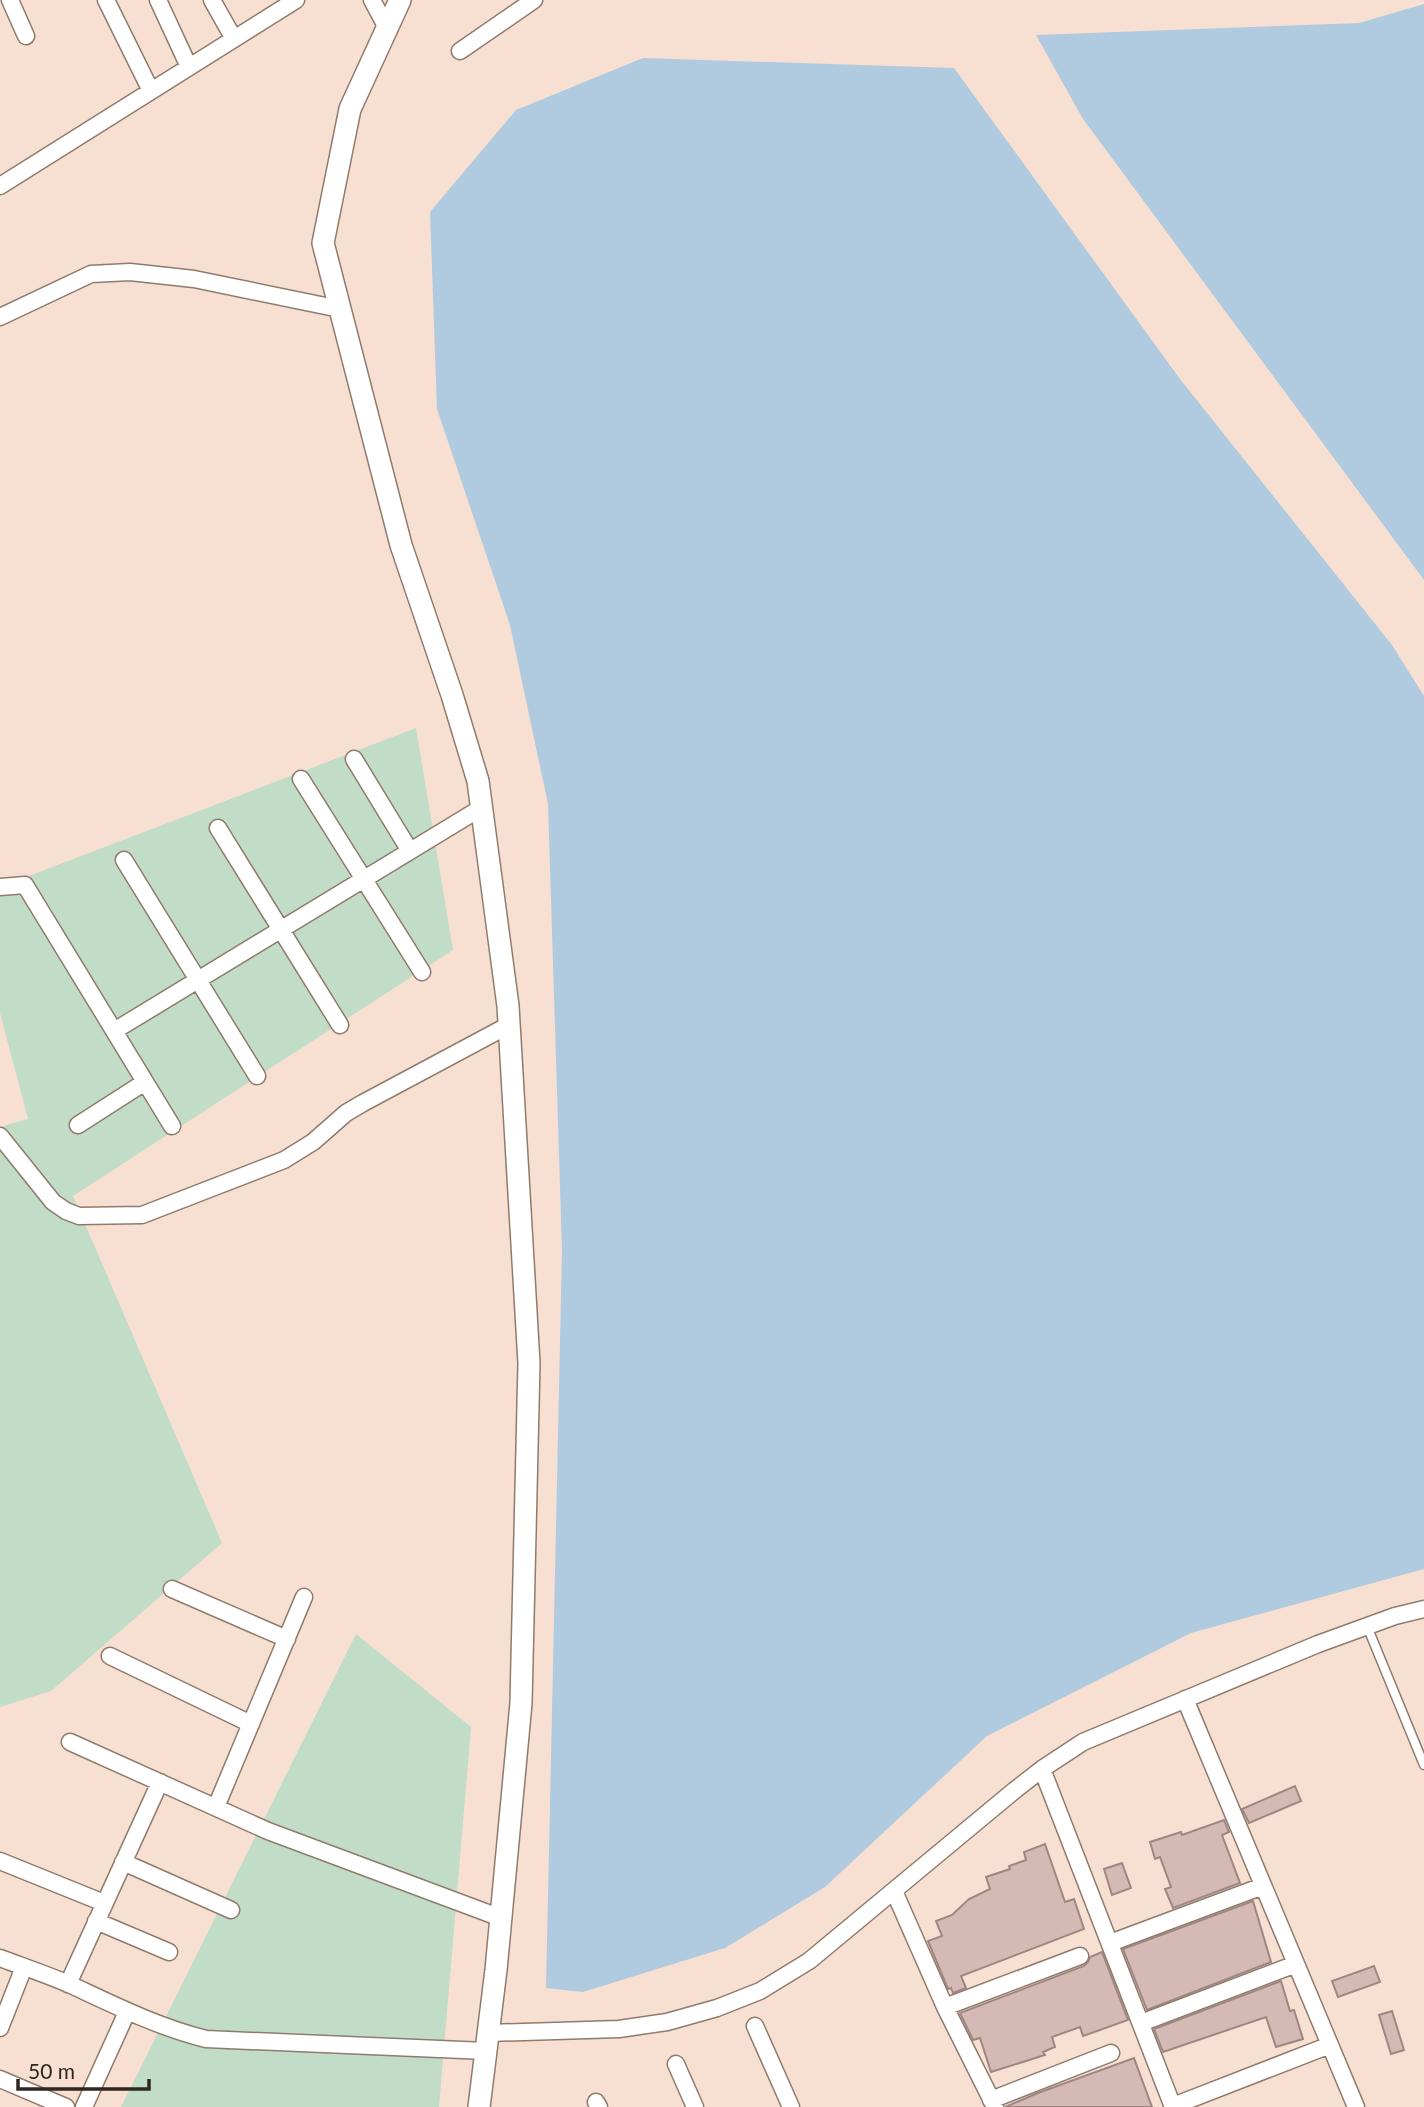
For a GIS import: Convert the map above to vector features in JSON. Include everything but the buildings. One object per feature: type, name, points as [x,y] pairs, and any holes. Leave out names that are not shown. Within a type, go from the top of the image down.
[{"type":"street","points":[[10,0],[26,36]]},
{"type":"street","points":[[106,0],[151,91]]},
{"type":"street","points":[[158,0],[190,67]]},
{"type":"street","points":[[212,0],[234,39]]},
{"type":"street","points":[[0,186],[234,39],[279,5],[296,0]]},
{"type":"street","points":[[372,0],[387,28]]},
{"type":"street","points":[[400,0],[350,108],[323,243],[401,545],[478,781],[508,1006],[529,1363],[521,1703],[501,1918],[479,2107]]},
{"type":"street","points":[[460,51],[534,0]]},
{"type":"street","points":[[0,317],[91,274],[130,272],[194,279],[340,309]]},
{"type":"street","points":[[354,759],[410,851]]},
{"type":"street","points":[[301,779],[422,972]]},
{"type":"street","points":[[114,1031],[481,808]]},
{"type":"street","points":[[218,828],[340,1025]]},
{"type":"street","points":[[124,860],[257,1076]]},
{"type":"street","points":[[0,887],[25,885],[172,1126]]},
{"type":"street","points":[[0,1136],[53,1202],[66,1211],[79,1216],[142,1215],[284,1160],[313,1142],[346,1113],[509,1025]]},
{"type":"street","points":[[78,1125],[145,1082]]},
{"type":"street","points":[[172,1589],[287,1639]]},
{"type":"street","points":[[216,1807],[304,1597]]},
{"type":"street","points":[[0,1958],[68,1984],[127,2012],[176,2031],[206,2039],[487,2042],[667,2022],[717,2008],[760,1991],[809,1961],[1042,1769],[1083,1742],[1318,1644],[1424,1609]]},
{"type":"street","points":[[110,1656],[251,1724]]},
{"type":"street","points":[[1185,1699],[1356,2107]]},
{"type":"street","points":[[70,1742],[268,1831],[501,1918]]},
{"type":"street","points":[[1042,1769],[1173,2106],[1330,2045]]},
{"type":"street","points":[[68,1984],[160,1782]]},
{"type":"street","points":[[0,1861],[104,1903]]},
{"type":"street","points":[[123,1862],[231,1910]]},
{"type":"street","points":[[1110,1943],[1264,1886]]},
{"type":"street","points":[[894,1891],[945,2007],[993,2103],[1111,2053]]},
{"type":"street","points":[[96,1921],[169,1952]]},
{"type":"street","points":[[945,2007],[1080,1956]]},
{"type":"street","points":[[1141,2023],[1296,1964]]},
{"type":"street","points":[[0,2028],[24,1967]]},
{"type":"street","points":[[84,2107],[127,2012]]},
{"type":"street","points":[[755,2026],[791,2107]]},
{"type":"street","points":[[676,2064],[695,2107]]},
{"type":"street","points":[[0,2079],[66,2107]]},
{"type":"lane","points":[[1367,1626],[1424,1765]]},
{"type":"green space","points":[[416,728],[453,950],[73,1196],[222,1543],[51,1691],[0,1707],[0,1127],[28,1119],[0,1013],[0,887]]},
{"type":"green space","points":[[356,1634],[471,1727],[439,2107],[121,2107]]},
{"type":"water","points":[[1424,4],[1424,580],[1083,119],[1036,35],[1359,23]]},
{"type":"water","points":[[643,58],[954,68],[1180,379],[1392,645],[1424,696],[1424,1569],[1191,1633],[987,1736],[825,1887],[725,1948],[583,1992],[546,1988],[562,1250],[548,804],[510,625],[437,409],[430,212],[516,110]]}]
